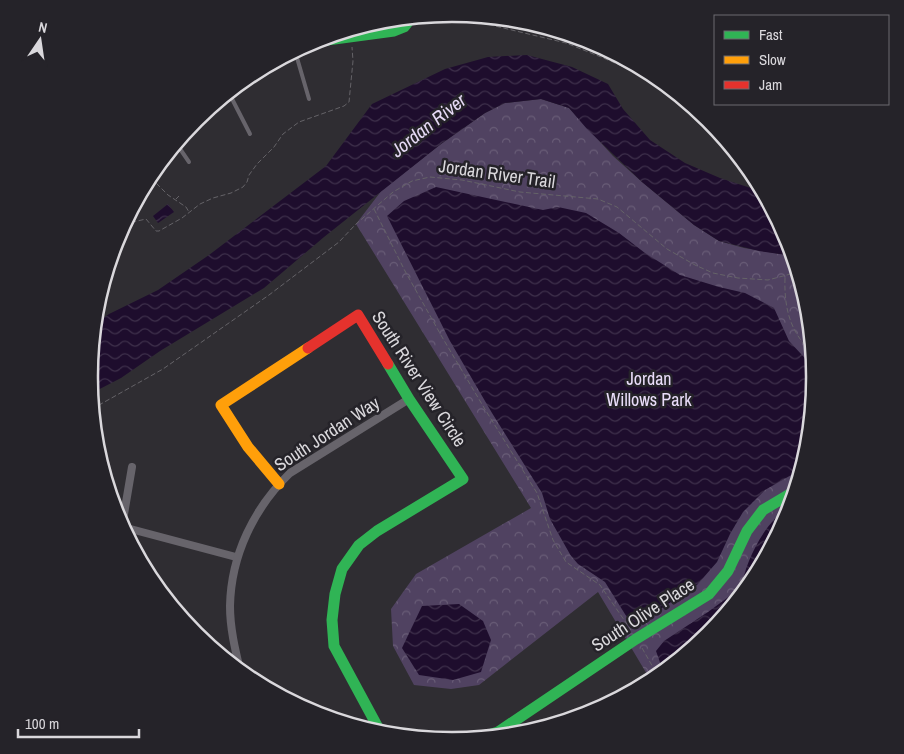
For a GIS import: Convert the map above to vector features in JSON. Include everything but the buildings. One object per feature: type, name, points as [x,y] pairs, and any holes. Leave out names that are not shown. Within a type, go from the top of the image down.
[{"type":"street","points":[[356,36],[394,31],[401,27]]},
{"type":"street","name":"South River View Circle","points":[[278,484],[248,447],[221,405],[358,315],[409,399],[463,479],[359,544],[342,569],[335,594],[332,620],[334,646],[376,723]]},
{"type":"street","name":"South Jordan Way","points":[[238,659],[232,634],[230,605],[236,557],[254,517],[278,484],[290,473],[409,399]]},
{"type":"street","points":[[124,514],[132,468]]},
{"type":"street","name":"South Olive Place","points":[[505,727],[636,639],[708,594],[728,571],[747,531],[764,510],[786,496]]},
{"type":"street","points":[[132,530],[236,557]]},
{"type":"lane","points":[[297,58],[309,99]]},
{"type":"lane","points":[[232,99],[250,134]]},
{"type":"lane","points":[[180,149],[189,162]]},
{"type":"path","points":[[492,25],[566,43],[621,66]]},
{"type":"path","points":[[133,222],[146,219],[156,231],[159,231],[200,204],[243,187],[248,182],[249,175],[257,164],[274,147],[283,134],[299,122],[344,106],[349,102],[353,61],[352,45]]},
{"type":"path","name":"Jordan River Trail","points":[[99,405],[163,368],[269,294],[339,242],[393,192],[412,182],[430,177],[462,180],[520,192],[598,199],[617,207],[668,249],[696,266],[713,273],[738,278],[768,280],[791,274]]},
{"type":"path","points":[[156,182],[168,195],[186,207],[189,212]]},
{"type":"path","points":[[175,200],[179,196]]},
{"type":"path","points":[[374,208],[404,271],[486,411],[537,493],[554,540],[566,562],[600,585],[632,632]]},
{"type":"path","points":[[785,276],[784,298],[792,325],[805,346]]},
{"type":"path","points":[[640,645],[654,669]]},
{"type":"green space","name":"Jordan Willows Park","points":[[541,99],[569,108],[613,156],[694,225],[719,241],[744,248],[785,255],[800,308],[806,354],[806,400],[800,446],[780,513],[747,574],[719,611],[703,628],[686,644],[649,672],[647,673],[598,592],[479,685],[451,689],[414,685],[393,646],[391,609],[416,574],[531,508],[356,224],[382,190],[441,144],[485,113],[505,103]]},
{"type":"water","name":"Jordan River","points":[[527,55],[572,67],[608,84],[623,109],[650,140],[685,163],[720,178],[752,188],[770,220],[785,255],[759,251],[719,241],[694,225],[642,182],[587,129],[569,108],[541,99],[505,103],[485,113],[441,144],[324,237],[264,288],[160,351],[121,378],[98,390],[98,354],[103,319],[158,290],[209,255],[326,166],[372,104],[445,69],[488,57]]},
{"type":"water","points":[[436,187],[543,210],[558,207],[586,213],[680,275],[745,293],[774,308],[789,341],[806,359],[806,400],[800,446],[793,474],[765,490],[743,512],[717,562],[697,585],[633,627],[605,582],[578,564],[571,556],[550,519],[542,493],[450,341],[387,216],[404,201]]},
{"type":"water","points":[[168,204],[174,212],[158,223],[153,216]]},
{"type":"water","points":[[779,515],[744,578],[758,542]]},
{"type":"water","points":[[732,594],[703,628],[660,664],[656,651],[664,641]]},
{"type":"water","points":[[459,604],[483,621],[491,640],[481,672],[453,680],[419,675],[402,648],[422,606]]},
{"type":"traffic: fast","points":[[356,36],[394,31],[405,26]]},
{"type":"traffic: fast","points":[[376,723],[334,646],[332,620],[335,594],[342,569],[359,545],[377,531],[463,479],[409,399],[388,364]]},
{"type":"traffic: fast","points":[[505,727],[636,639],[709,594],[728,571],[747,531],[763,510],[786,496]]},
{"type":"traffic: slow","points":[[279,484],[248,447],[221,405],[308,348]]},
{"type":"traffic: jam","points":[[308,348],[358,315],[388,364]]}]
